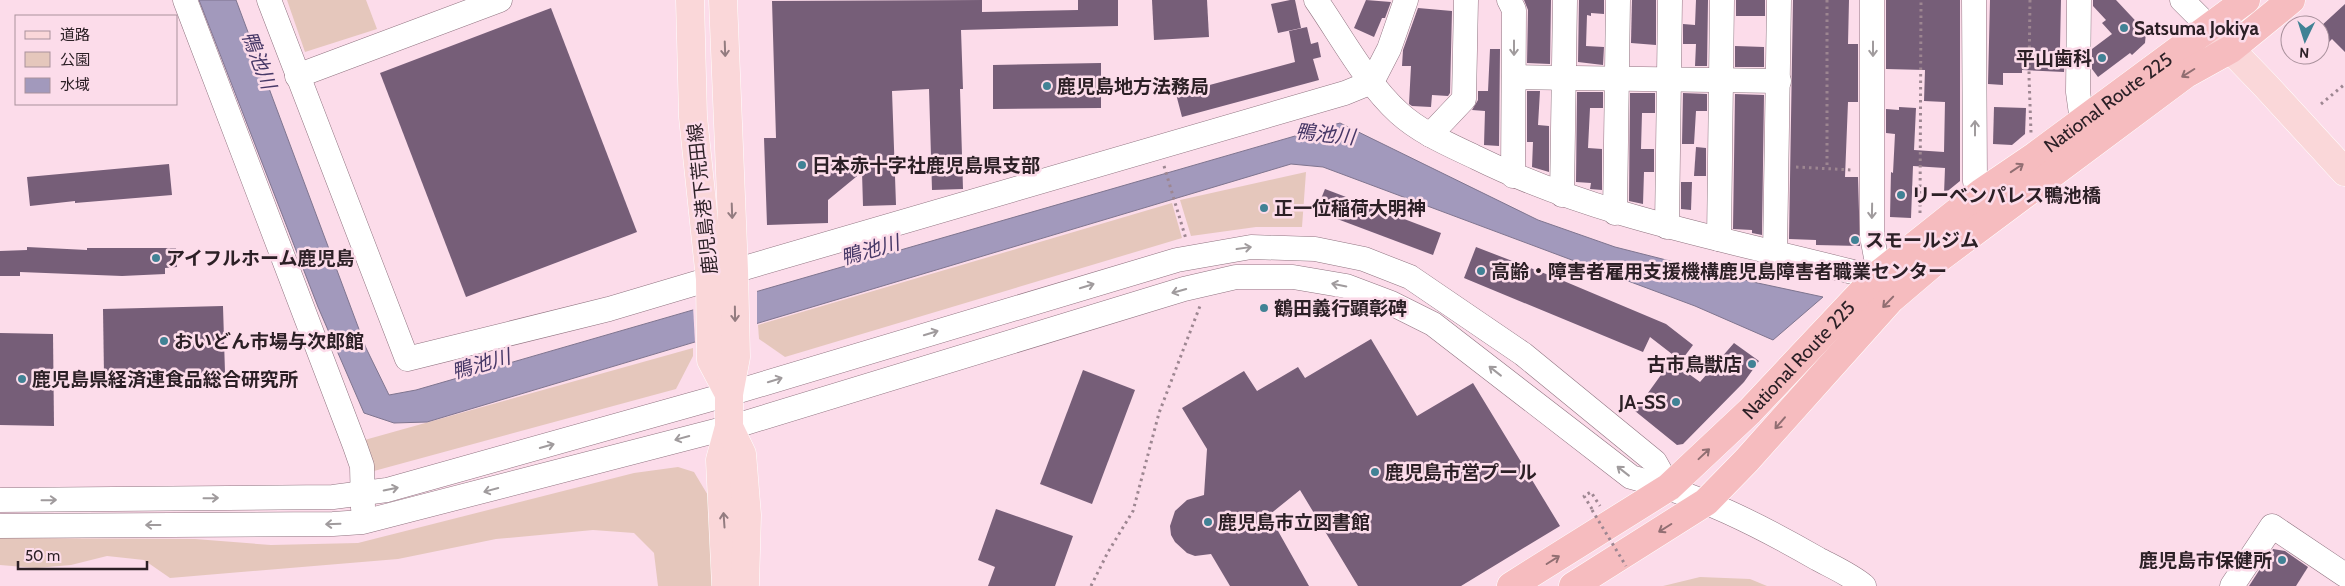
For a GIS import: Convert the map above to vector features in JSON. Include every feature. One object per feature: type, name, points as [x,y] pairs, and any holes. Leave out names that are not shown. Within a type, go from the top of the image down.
[{"type":"highway","name":"National Route 225","points":[[1512,586],[1669,487],[1750,410],[1879,274],[1982,192],[2246,0]]},
{"type":"highway","name":"National Route 225","points":[[1573,586],[1706,502],[1752,456],[1891,298],[1938,259],[2178,80],[2230,49],[2291,0]]},
{"type":"main road","name":"鹿児島港下荒田線","points":[[690,0],[693,117],[722,275]]},
{"type":"main road","name":"鹿児島港下荒田線","points":[[723,0],[723,359],[729,394],[729,427],[720,460],[732,582]]},
{"type":"main road","points":[[2210,28],[2345,172]]},
{"type":"main road","name":"鹿児島港下荒田線","points":[[729,427],[742,454],[746,515],[756,554],[760,586]]},
{"type":"main road","name":"鹿児島港下荒田線","points":[[732,582],[746,515]]},
{"type":"street","points":[[185,0],[362,466],[363,522]]},
{"type":"street","points":[[269,0],[407,359],[609,309],[1345,94],[1372,82],[1389,49],[1406,0]]},
{"type":"street","points":[[297,76],[500,0]]},
{"type":"street","points":[[1316,0],[1372,82],[1399,113],[1430,135],[1513,176],[1616,213],[1667,227],[1857,274],[1879,274],[1872,236],[1872,0]]},
{"type":"street","points":[[1430,135],[1464,99],[1466,0]]},
{"type":"street","points":[[1509,0],[1514,10],[1513,176]]},
{"type":"street","points":[[1562,195],[1565,0]]},
{"type":"street","points":[[1616,213],[1618,0]]},
{"type":"street","points":[[1667,227],[1670,0]]},
{"type":"street","points":[[1719,239],[1722,0]]},
{"type":"street","points":[[1776,253],[1779,0]]},
{"type":"street","points":[[1974,0],[1975,182],[1982,192]]},
{"type":"street","points":[[2079,0],[2078,92],[2082,121]]},
{"type":"street","points":[[2182,0],[2210,28]]},
{"type":"street","points":[[1514,77],[1779,81]]},
{"type":"street","points":[[0,500],[333,497],[362,494],[417,483],[729,394],[1177,260],[1251,247],[1314,249],[1364,259],[1410,277],[1523,354],[1655,462],[1669,487]]},
{"type":"street","points":[[0,526],[323,524],[363,522],[729,427],[1184,289],[1236,277],[1293,277],[1346,286],[1391,303],[1433,324],[1631,478],[1669,487],[1706,502],[1804,550],[1864,586]]},
{"type":"street","points":[[2232,586],[2272,526],[2345,575]]},
{"type":"path","points":[[1827,0],[1827,169]]},
{"type":"path","points":[[1920,216],[1921,0]]},
{"type":"path","points":[[2030,0],[2029,76],[2031,139]]},
{"type":"path","points":[[2321,104],[2345,84]]},
{"type":"path","points":[[1163,162],[1187,242]]},
{"type":"path","points":[[1777,166],[1873,172]]},
{"type":"path","points":[[1091,586],[1108,552],[1133,511],[1159,413],[1200,306]]},
{"type":"path","points":[[1601,507],[1591,492],[1584,496],[1626,566]]},
{"type":"green space","points":[[287,0],[366,0],[377,29],[305,52]]},
{"type":"green space","points":[[1306,172],[1302,227],[1256,227],[1191,236],[1180,200]]},
{"type":"green space","points":[[1172,203],[1182,238],[785,357],[759,339],[758,325]]},
{"type":"green space","points":[[693,348],[693,356],[676,389],[374,471],[361,441]]},
{"type":"green space","points":[[678,467],[694,472],[709,497],[713,586],[658,586],[654,553],[634,533],[593,530],[496,539],[398,559],[170,578],[144,560],[107,556],[71,565],[36,568],[0,565],[0,538],[195,539],[271,545],[358,543],[634,473]]},
{"type":"green space","points":[[1700,577],[1750,579],[1767,586],[1663,586]]},
{"type":"water","name":"鴨池川","points":[[199,0],[236,0],[366,348],[389,395],[416,390],[1340,123],[1538,220],[1615,247],[1753,282],[1823,297],[1773,340],[1695,306],[1323,167],[1291,164],[427,422],[394,423],[364,413],[318,307]]},
{"type":"pier","points":[[757,288],[757,325],[695,343],[693,306]]},
{"type":"building","points":[[982,0],[982,12],[1078,10],[1078,0],[1118,0],[1118,26],[961,30],[963,89],[960,89],[963,189],[932,190],[929,89],[892,91],[896,205],[863,206],[862,172],[828,200],[828,223],[767,225],[764,138],[776,138],[772,1]]},
{"type":"building","points":[[1152,0],[1207,0],[1209,37],[1154,40]]},
{"type":"building","points":[[1295,0],[1301,28],[1278,33],[1271,4]]},
{"type":"building","points":[[1366,0],[1391,2],[1385,18],[1382,18],[1374,37],[1354,28]]},
{"type":"building","points":[[1524,0],[1551,0],[1550,64],[1527,63],[1528,10]]},
{"type":"building","points":[[1579,0],[1604,0],[1604,14],[1591,13],[1591,16],[1587,15],[1586,46],[1604,47],[1603,65],[1578,62]]},
{"type":"building","points":[[1632,0],[1656,0],[1656,45],[1631,43]]},
{"type":"building","points":[[1696,0],[1708,0],[1707,66],[1695,66],[1696,44],[1683,44],[1683,24],[1695,25]]},
{"type":"building","points":[[1736,0],[1765,0],[1765,16],[1736,16]]},
{"type":"building","points":[[1793,0],[1849,0],[1848,44],[1858,44],[1858,102],[1848,102],[1845,177],[1858,177],[1860,246],[1816,245],[1816,240],[1789,239]]},
{"type":"building","points":[[1886,0],[1960,0],[1960,181],[1944,194],[1945,168],[1913,166],[1911,218],[1890,217],[1891,172],[1893,173],[1895,134],[1886,133],[1886,109],[1899,110],[1899,107],[1916,108],[1914,150],[1944,152],[1945,102],[1924,101],[1925,70],[1886,69]]},
{"type":"building","points":[[1990,0],[2061,0],[2060,47],[2065,47],[2064,72],[2022,70],[2022,73],[2003,73],[2003,85],[1988,84]]},
{"type":"building","points":[[2093,0],[2116,0],[2146,32],[2145,43],[2132,55],[2130,53],[2098,77],[2092,69],[2092,49],[2112,34],[2102,23],[2106,20],[2093,6]]},
{"type":"building","points":[[2345,4],[2345,52],[2332,39],[2330,41],[2330,18]]},
{"type":"building","points":[[551,8],[637,232],[466,297],[380,73]]},
{"type":"building","points":[[1418,8],[1452,11],[1450,93],[1448,96],[1432,95],[1431,107],[1412,106],[1409,104],[1411,66],[1402,66],[1403,50]]},
{"type":"building","points":[[1307,27],[1311,44],[1318,42],[1321,57],[1313,59],[1319,80],[1182,117],[1176,94],[1295,62],[1289,31]]},
{"type":"building","points":[[1735,46],[1764,47],[1764,67],[1735,67]]},
{"type":"building","points":[[1490,49],[1500,49],[1499,146],[1484,145],[1485,111],[1472,110],[1478,100],[1478,91],[1488,91]]},
{"type":"building","name":"鹿児島地方法務局","points":[[1101,63],[1101,108],[993,109],[993,65]]},
{"type":"building","points":[[1527,91],[1540,91],[1538,125],[1549,126],[1549,172],[1532,167],[1533,142],[1527,142]]},
{"type":"building","points":[[1577,92],[1603,92],[1603,108],[1590,108],[1588,148],[1602,149],[1602,190],[1590,189],[1591,183],[1576,182]]},
{"type":"building","points":[[1630,93],[1655,93],[1655,113],[1642,113],[1641,149],[1654,149],[1654,172],[1644,172],[1643,204],[1629,201]]},
{"type":"building","points":[[1683,93],[1707,94],[1707,111],[1696,111],[1694,144],[1682,144]]},
{"type":"building","points":[[1735,94],[1764,95],[1762,235],[1752,233],[1752,230],[1733,229]]},
{"type":"building","points":[[1994,107],[2026,108],[2025,134],[2012,145],[1993,144]]},
{"type":"building","points":[[1696,147],[1706,148],[1706,176],[1694,176]]},
{"type":"building","points":[[169,164],[172,195],[75,203],[75,201],[30,206],[27,177]]},
{"type":"building","points":[[1681,182],[1692,182],[1691,210],[1681,209]]},
{"type":"building","points":[[1325,189],[1441,233],[1433,255],[1316,211]]},
{"type":"building","points":[[27,247],[87,250],[87,248],[176,248],[177,267],[165,268],[165,274],[122,276],[20,272],[20,276],[0,276],[0,251],[27,250]]},
{"type":"building","points":[[1476,247],[1559,279],[1666,324],[1693,345],[1681,361],[1650,337],[1643,352],[1464,278]]},
{"type":"building","name":"おいどん市場与次郎館","points":[[223,306],[225,373],[104,375],[103,309]]},
{"type":"building","name":"鹿児島県経済連食品総合研究所","points":[[0,333],[53,334],[54,426],[0,425]]},
{"type":"building","name":"鹿児島市営プール","points":[[1371,339],[1417,416],[1473,383],[1560,526],[1461,586],[1358,586],[1300,490],[1269,515],[1309,586],[1230,586],[1211,554],[1195,556],[1187,553],[1175,542],[1171,535],[1170,526],[1175,511],[1187,500],[1204,495],[1207,449],[1182,408],[1244,371],[1257,391],[1298,367],[1305,378]]},
{"type":"building","name":"JA-SS","points":[[1734,343],[1759,361],[1744,382],[1683,444],[1677,445],[1635,411],[1671,361],[1700,382]]},
{"type":"building","points":[[1083,370],[1135,390],[1092,504],[1040,484]]},
{"type":"building","points":[[996,509],[1073,536],[1055,586],[988,586],[995,567],[978,560]]},
{"type":"building","name":"鹿児島市保健所","points":[[2273,549],[2285,551],[2308,567],[2296,586],[2249,586]]},
{"type":"place","name":"Satsuma Jokiya","points":[[2124,28]]},
{"type":"place","name":"平山歯科","points":[[2102,58]]},
{"type":"place","name":"鹿児島地方法務局","points":[[1047,86]]},
{"type":"place","name":"日本赤十字社鹿児島県支部","points":[[802,165]]},
{"type":"place","name":"リーベンパレス鴨池橋","points":[[1901,195]]},
{"type":"place","name":"正一位稲荷大明神","points":[[1264,208]]},
{"type":"place","name":"スモールジム","points":[[1855,240]]},
{"type":"place","name":"アイフルホーム鹿児島","points":[[156,258]]},
{"type":"place","name":"高齢・障害者雇用支援機構鹿児島障害者職業センター","points":[[1481,271]]},
{"type":"place","name":"鶴田義行顕彰碑","points":[[1264,308]]},
{"type":"place","name":"おいどん市場与次郎館","points":[[164,341]]},
{"type":"place","name":"古市鳥獣店","points":[[1752,364]]},
{"type":"place","name":"鹿児島県経済連食品総合研究所","points":[[22,379]]},
{"type":"place","name":"JA-SS","points":[[1676,402]]},
{"type":"place","name":"鹿児島市営プール","points":[[1375,472]]},
{"type":"place","name":"鹿児島市立図書館","points":[[1208,522]]},
{"type":"place","name":"鹿児島市保健所","points":[[2282,560]]}]
